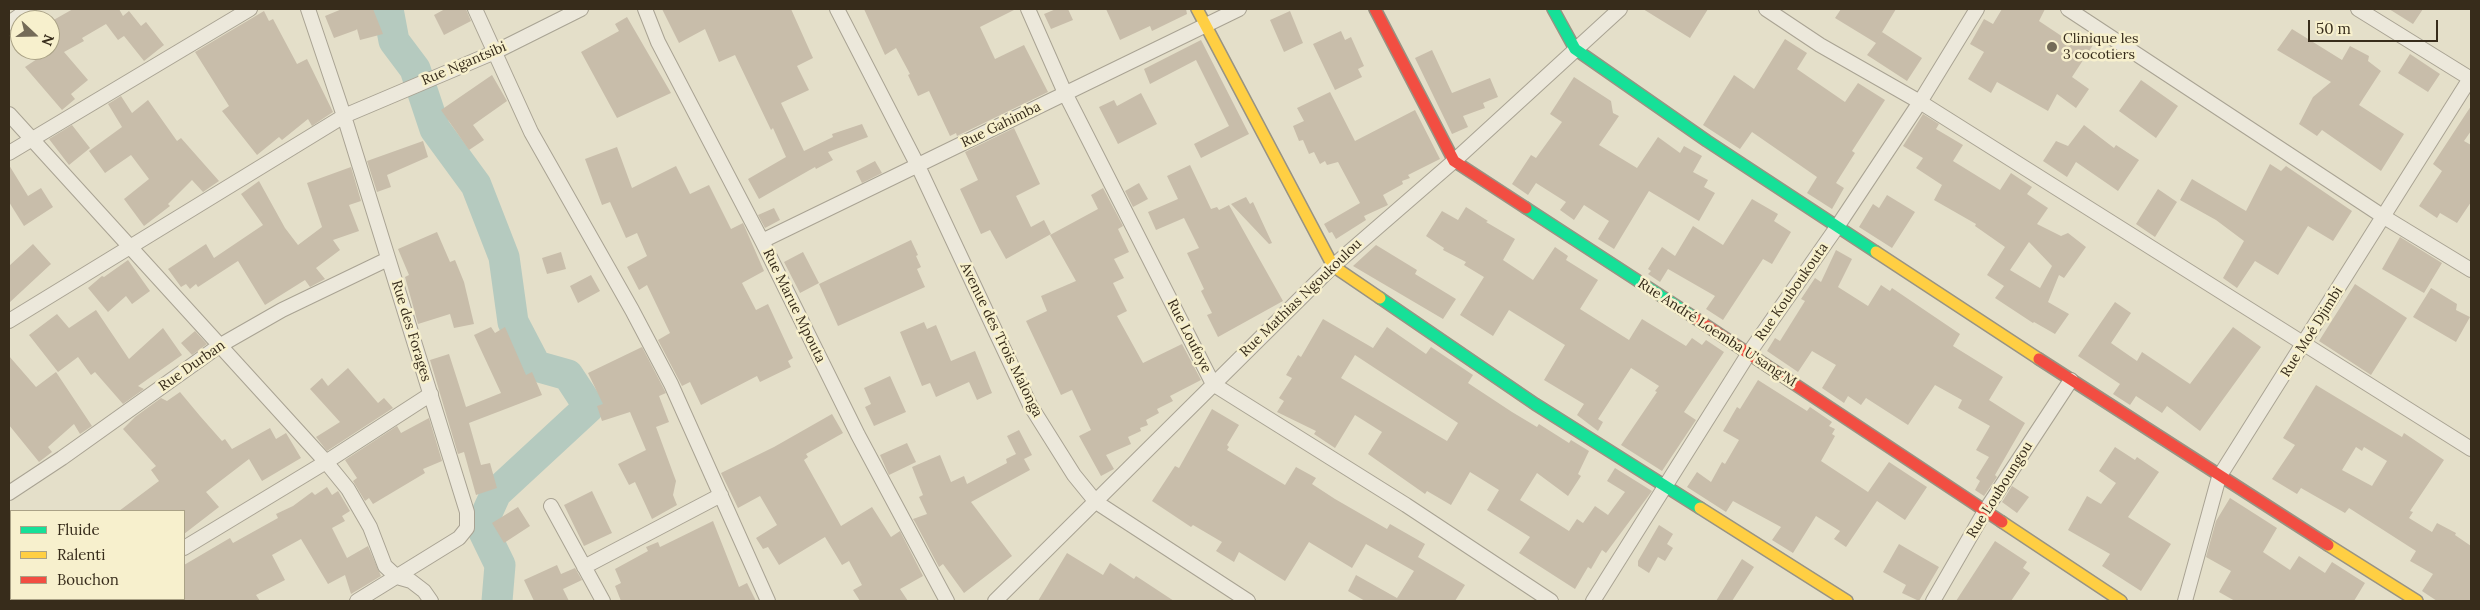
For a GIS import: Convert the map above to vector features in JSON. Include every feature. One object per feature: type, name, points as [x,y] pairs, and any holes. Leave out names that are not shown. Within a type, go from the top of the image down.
[{"type":"street","points":[[9,22],[29,9]]},
{"type":"street","points":[[9,153],[250,9]]},
{"type":"street","name":"Rue des Forages","points":[[308,9],[344,116],[467,512],[467,528],[459,538],[357,601]]},
{"type":"street","points":[[475,9],[531,132],[632,310],[670,384],[768,601]]},
{"type":"street","name":"Rue Ngantsibi","points":[[9,321],[344,116],[494,52],[581,9]]},
{"type":"street","name":"Rue Marue Mpouta","points":[[645,9],[658,42],[762,241],[858,435],[947,601]]},
{"type":"street","name":"Avenue des Trois Malonga","points":[[837,9],[918,166],[1030,405],[1074,475],[1096,502],[1248,601]]},
{"type":"street","name":"Rue Loufoye","points":[[1028,9],[1065,93],[1213,384],[1406,505],[1550,601]]},
{"type":"street","points":[[1197,9],[1333,266],[1535,404],[1847,601]]},
{"type":"street","name":"Rue Gahimba","points":[[762,241],[1239,9]]},
{"type":"street","name":"Rue André Loemba U'sang'M","points":[[1375,9],[1454,161],[1749,353],[2121,601]]},
{"type":"street","points":[[1553,9],[1575,50],[1707,141],[2219,477],[2417,601]]},
{"type":"street","name":"Rue Mathias Ngoukoulou","points":[[995,601],[1333,266],[1454,161],[1620,9]]},
{"type":"street","points":[[1766,9],[1820,45],[1920,102],[2471,450]]},
{"type":"street","name":"Rue Kouboukouta","points":[[1593,601],[1749,353],[1837,227],[1920,102],[1977,9]]},
{"type":"street","points":[[2068,9],[2384,217],[2471,270]]},
{"type":"street","points":[[2358,9],[2471,78]]},
{"type":"street","name":"Rue Moé Djimbi","points":[[2185,601],[2219,477],[2304,346],[2471,78]]},
{"type":"street","points":[[9,114],[326,462],[348,489],[370,527],[385,566],[397,577],[411,582],[424,591],[431,601]]},
{"type":"street","name":"Rue Durban","points":[[9,493],[62,458],[220,346],[282,310],[388,259]]},
{"type":"street","name":"Rue Louboungou","points":[[1933,601],[1985,511],[2071,380]]},
{"type":"street","points":[[185,547],[326,462],[430,394]]},
{"type":"street","points":[[584,567],[721,495]]},
{"type":"street","points":[[551,506],[604,601]]},
{"type":"building","points":[[73,9],[119,9],[123,16],[129,11],[141,26],[146,22],[164,45],[144,61],[124,36],[118,40],[106,24],[82,38],[84,41],[64,52],[88,80],[71,94],[75,99],[62,110],[25,67],[36,60],[60,60],[60,16]]},
{"type":"building","points":[[342,9],[373,9],[383,34],[360,40],[357,29],[334,38],[325,16]]},
{"type":"building","points":[[445,9],[466,9],[471,21],[444,35],[434,15]]},
{"type":"building","points":[[662,9],[791,9],[813,58],[797,66],[809,90],[781,103],[804,151],[833,137],[832,134],[862,124],[868,137],[828,152],[833,160],[816,169],[815,167],[759,199],[748,179],[786,157],[773,128],[771,130],[735,55],[719,62],[705,29],[679,43]]},
{"type":"building","points":[[864,9],[1016,9],[980,27],[995,59],[1024,45],[1048,92],[957,136],[956,133],[950,136],[929,91],[918,96],[908,75],[910,74],[896,48],[885,55]]},
{"type":"building","points":[[1056,9],[1068,9],[1073,20],[1051,29],[1044,14]]},
{"type":"building","points":[[1106,9],[1186,9],[1187,14],[1152,31],[1150,26],[1120,40]]},
{"type":"building","points":[[1643,9],[1708,9],[1690,38]]},
{"type":"building","points":[[1841,9],[1896,9],[1882,32],[1922,58],[1907,81],[1867,55],[1876,43],[1835,18]]},
{"type":"building","points":[[2002,9],[2045,9],[2039,21],[2072,43],[2078,35],[2093,45],[2072,77],[2089,89],[2076,108],[2057,94],[2048,111],[1997,82],[1991,93],[1968,79],[1984,52],[1970,44],[1984,19],[1993,24]]},
{"type":"building","points":[[2389,9],[2423,9],[2413,24]]},
{"type":"building","points":[[264,11],[269,21],[273,19],[297,64],[307,59],[333,112],[312,126],[308,119],[282,140],[279,137],[257,155],[222,111],[229,106],[195,52]]},
{"type":"building","points":[[1290,11],[1303,43],[1284,52],[1270,20]]},
{"type":"building","points":[[627,17],[671,93],[617,118],[581,52],[619,31],[615,24]]},
{"type":"building","points":[[2292,29],[2342,60],[2350,46],[2369,56],[2368,61],[2381,71],[2359,105],[2404,134],[2381,171],[2322,130],[2317,136],[2299,124],[2313,97],[2331,82],[2277,50]]},
{"type":"building","points":[[1341,31],[1345,40],[1351,37],[1364,66],[1358,69],[1362,77],[1335,90],[1313,44]]},
{"type":"building","points":[[1785,39],[1807,53],[1797,69],[1845,102],[1858,83],[1885,100],[1852,151],[1855,153],[1836,183],[1844,188],[1832,209],[1807,193],[1817,177],[1752,132],[1740,149],[1703,125],[1734,75],[1754,89]]},
{"type":"building","points":[[1201,40],[1249,134],[1201,158],[1194,144],[1229,126],[1196,60],[1150,84],[1144,69]]},
{"type":"building","points":[[1432,50],[1452,93],[1490,78],[1498,97],[1483,103],[1485,108],[1463,116],[1468,127],[1452,134],[1415,58]]},
{"type":"building","points":[[2410,54],[2440,74],[2428,92],[2398,73]]},
{"type":"building","points":[[492,75],[507,101],[473,125],[484,140],[469,150],[441,110]]},
{"type":"building","points":[[1574,77],[1611,101],[1613,113],[1619,116],[1599,145],[1637,168],[1658,137],[1680,153],[1684,146],[1702,156],[1693,172],[1708,180],[1704,187],[1715,193],[1699,221],[1649,191],[1614,249],[1598,239],[1609,221],[1584,205],[1574,220],[1560,210],[1566,202],[1536,183],[1528,195],[1512,184],[1531,155],[1536,158],[1562,122],[1550,114]]},
{"type":"building","points":[[2141,80],[2178,106],[2156,138],[2119,111]]},
{"type":"building","points":[[1330,92],[1355,141],[1415,110],[1440,159],[1408,175],[1410,178],[1402,181],[1403,184],[1383,195],[1388,205],[1364,216],[1366,220],[1336,239],[1332,232],[1329,233],[1324,224],[1360,203],[1338,162],[1327,165],[1325,161],[1320,164],[1314,152],[1309,154],[1303,140],[1299,141],[1293,126],[1304,121],[1297,108]]},
{"type":"building","points":[[1141,93],[1157,124],[1118,144],[1099,107],[1114,100],[1117,106]]},
{"type":"building","points":[[121,96],[132,113],[148,100],[177,141],[181,138],[219,181],[203,192],[192,180],[168,204],[170,206],[144,226],[124,199],[149,179],[131,155],[105,173],[89,151],[122,127],[108,104]]},
{"type":"building","points":[[2471,106],[2471,131],[2464,141],[2471,145],[2471,202],[2457,223],[2440,213],[2437,218],[2419,206],[2442,171],[2433,164]]},
{"type":"building","points":[[1923,114],[1939,124],[1936,129],[1963,145],[1953,161],[2000,190],[2011,173],[2032,187],[2027,194],[2048,208],[2037,224],[2061,236],[2068,233],[2086,247],[2064,278],[2059,275],[2048,302],[2069,314],[2055,334],[2033,323],[1995,298],[2004,286],[1987,275],[2005,247],[1975,226],[1976,224],[1934,200],[1942,185],[1916,168],[1923,158],[1903,146]],"holes":[[[2029,242],[2052,266],[2040,288],[2010,270]]]},
{"type":"building","points":[[72,125],[90,148],[69,165],[49,139]]},
{"type":"building","points":[[2084,125],[2114,148],[2116,145],[2139,160],[2118,191],[2076,162],[2067,177],[2043,161],[2056,141],[2068,146]]},
{"type":"building","points":[[1014,128],[1040,184],[1016,196],[1031,227],[1044,220],[1051,234],[1006,259],[990,230],[981,234],[960,189],[978,180],[965,152]]},
{"type":"building","points":[[423,141],[428,157],[387,175],[391,187],[377,192],[367,161]]},
{"type":"building","points":[[617,147],[632,188],[676,166],[690,194],[709,185],[731,229],[743,223],[764,271],[742,283],[756,310],[768,304],[793,358],[788,361],[791,367],[760,382],[757,376],[701,405],[690,382],[682,386],[658,340],[670,333],[647,285],[639,290],[627,267],[647,256],[637,233],[626,238],[610,202],[602,205],[585,159]]},
{"type":"building","points":[[875,161],[882,173],[862,183],[856,171]]},
{"type":"building","points":[[2270,164],[2281,171],[2286,166],[2352,211],[2333,241],[2308,226],[2278,275],[2255,261],[2237,288],[2223,278],[2244,241],[2216,220],[2180,200],[2192,179],[2246,211]]},
{"type":"building","points":[[9,165],[28,196],[41,188],[53,207],[24,226],[9,202]]},
{"type":"building","points":[[1190,165],[1211,209],[1217,207],[1219,210],[1229,205],[1283,301],[1218,337],[1207,315],[1212,313],[1201,291],[1204,289],[1187,253],[1199,248],[1184,218],[1156,230],[1148,212],[1178,199],[1167,176]]},
{"type":"building","points":[[351,167],[361,201],[349,205],[359,231],[333,240],[340,250],[316,268],[325,279],[310,287],[305,280],[265,305],[238,261],[198,287],[196,284],[190,289],[186,284],[181,287],[168,269],[206,244],[214,258],[263,225],[241,194],[259,181],[285,228],[298,245],[322,227],[307,183]]},
{"type":"building","points":[[1139,183],[1148,199],[1133,207],[1125,191]]},
{"type":"building","points":[[1103,188],[1123,226],[1118,229],[1129,252],[1114,259],[1124,278],[1113,283],[1127,311],[1117,316],[1143,363],[1182,344],[1201,380],[1170,396],[1173,401],[1157,409],[1159,413],[1146,420],[1148,425],[1140,428],[1141,431],[1128,437],[1131,444],[1106,455],[1114,469],[1101,476],[1079,436],[1091,430],[1072,390],[1061,395],[1026,321],[1047,311],[1041,296],[1076,281],[1050,235],[1098,209],[1091,195]]},
{"type":"building","points":[[2158,189],[2177,202],[2155,237],[2136,224]]},
{"type":"building","points":[[1887,195],[1915,212],[1892,248],[1859,227],[1873,204],[1879,208]]},
{"type":"building","points":[[1246,197],[1250,204],[1253,202],[1272,243],[1269,244],[1231,204]]},
{"type":"building","points":[[1752,199],[1778,214],[1774,221],[1791,232],[1772,264],[1763,259],[1723,320],[1706,309],[1715,296],[1668,269],[1660,282],[1648,274],[1651,271],[1648,269],[1662,247],[1675,256],[1693,226],[1723,245]]},
{"type":"building","points":[[1466,207],[1488,221],[1486,222],[1515,239],[1503,260],[1533,280],[1555,247],[1568,256],[1566,260],[1598,280],[1580,309],[1629,340],[1642,319],[1686,346],[1692,338],[1702,345],[1706,340],[1724,352],[1684,412],[1696,420],[1662,471],[1621,445],[1657,392],[1655,391],[1659,386],[1631,368],[1598,419],[1603,422],[1598,431],[1577,415],[1584,404],[1544,380],[1565,345],[1509,310],[1493,336],[1460,315],[1484,277],[1464,265],[1466,262],[1443,250],[1444,248],[1426,236],[1442,211],[1458,220]]},
{"type":"building","points":[[774,208],[780,220],[765,228],[758,215]]},
{"type":"building","points":[[437,232],[450,262],[455,260],[464,282],[474,324],[454,328],[450,314],[418,324],[405,277],[409,275],[398,249]]},
{"type":"building","points":[[2400,237],[2442,263],[2424,293],[2382,269]]},
{"type":"building","points":[[911,240],[921,267],[917,269],[925,287],[838,326],[819,284]]},
{"type":"building","points":[[33,244],[51,264],[9,303],[9,266]]},
{"type":"building","points":[[1376,245],[1417,270],[1415,274],[1456,299],[1443,319],[1353,266]]},
{"type":"building","points":[[1836,250],[1852,259],[1838,287],[1868,306],[1881,285],[1890,291],[1892,288],[1960,334],[1953,346],[2003,377],[1989,400],[2025,423],[1995,475],[1997,477],[1984,496],[1975,490],[1980,481],[1976,478],[1989,457],[1976,450],[1990,426],[1958,408],[1962,400],[1935,385],[1908,425],[1866,398],[1861,405],[1848,396],[1844,403],[1822,388],[1836,365],[1812,351],[1798,372],[1767,351],[1775,338],[1780,341],[1805,301],[1801,299],[1815,278],[1821,282]]},
{"type":"building","points":[[561,252],[566,269],[547,274],[542,258]]},
{"type":"building","points":[[803,252],[819,283],[800,293],[784,262]]},
{"type":"building","points":[[128,260],[150,291],[132,304],[126,296],[108,312],[88,288],[102,276],[104,277]]},
{"type":"building","points":[[591,275],[600,291],[578,303],[570,286]]},
{"type":"building","points":[[2355,284],[2407,318],[2371,375],[2319,341]]},
{"type":"building","points":[[2431,288],[2457,304],[2456,310],[2470,317],[2456,342],[2413,317]]},
{"type":"building","points":[[2115,302],[2131,313],[2111,343],[2137,361],[2142,352],[2190,384],[2233,327],[2261,347],[2200,431],[2167,406],[2162,413],[2136,396],[2130,405],[2113,394],[2120,384],[2078,356]]},
{"type":"building","points":[[96,310],[129,359],[163,328],[182,355],[138,386],[144,389],[123,404],[95,372],[91,375],[78,357],[58,372],[29,335],[57,314],[69,328]]},
{"type":"building","points":[[1323,319],[1373,348],[1387,327],[1426,354],[1431,347],[1473,375],[1468,383],[1512,412],[1537,427],[1539,424],[1569,443],[1571,440],[1589,451],[1578,474],[1581,476],[1568,496],[1537,473],[1520,500],[1569,531],[1577,519],[1583,523],[1595,506],[1608,515],[1625,492],[1607,481],[1615,468],[1652,491],[1606,553],[1602,550],[1591,569],[1588,567],[1575,589],[1519,553],[1530,537],[1487,510],[1499,490],[1470,472],[1451,505],[1427,491],[1425,494],[1368,454],[1382,432],[1355,415],[1335,448],[1314,434],[1316,431],[1277,412],[1284,401],[1279,398],[1292,378],[1286,375],[1298,355],[1301,357]],"holes":[[[1355,355],[1458,423],[1447,441],[1341,378]]]},
{"type":"building","points":[[924,322],[927,329],[936,325],[951,361],[975,351],[992,393],[977,400],[969,382],[936,397],[930,383],[922,386],[900,332]]},
{"type":"building","points":[[491,327],[495,333],[505,327],[526,375],[532,372],[542,395],[469,423],[481,465],[490,463],[497,488],[476,495],[464,452],[458,454],[430,360],[449,354],[466,407],[501,393],[474,335]]},
{"type":"building","points":[[195,331],[207,344],[192,355],[181,343]]},
{"type":"building","points":[[642,347],[666,393],[659,396],[669,422],[656,427],[676,481],[673,495],[677,505],[652,519],[635,482],[629,485],[618,464],[646,450],[630,412],[602,421],[597,406],[603,404],[588,373]]},
{"type":"building","points":[[9,356],[36,387],[56,372],[92,426],[80,434],[74,424],[48,447],[52,452],[39,462],[9,425]]},
{"type":"building","points":[[348,368],[378,403],[384,398],[393,408],[327,451],[316,437],[340,422],[310,389],[322,378],[328,386]]},
{"type":"building","points":[[890,376],[906,412],[874,426],[865,407],[871,404],[864,388]]},
{"type":"building","points":[[1758,380],[1807,411],[1810,407],[1832,422],[1829,426],[1835,429],[1832,434],[1835,436],[1821,461],[1868,492],[1889,462],[1927,487],[1905,520],[1877,501],[1846,547],[1834,539],[1840,531],[1816,516],[1793,553],[1772,540],[1781,527],[1733,501],[1726,512],[1687,487],[1697,472],[1711,482],[1722,462],[1725,464],[1739,440],[1723,431],[1737,407],[1740,409]]},
{"type":"building","points":[[2316,385],[2402,437],[2404,433],[2444,460],[2410,511],[2413,512],[2409,518],[2432,532],[2437,523],[2456,533],[2455,535],[2471,546],[2471,601],[2437,601],[2422,591],[2433,574],[2410,561],[2416,551],[2349,508],[2345,513],[2301,488],[2297,494],[2272,479],[2295,445],[2283,438]],"holes":[[[2356,447],[2362,451],[2364,447],[2387,461],[2372,486],[2342,470]]]},
{"type":"building","points":[[180,392],[222,441],[225,439],[232,449],[270,428],[276,439],[286,433],[301,458],[262,481],[249,459],[206,492],[219,507],[185,533],[185,510],[120,510],[159,481],[151,470],[156,466],[123,429],[135,417],[161,398],[167,401]]},
{"type":"building","points":[[1212,409],[1239,425],[1227,445],[1229,447],[1227,450],[1285,485],[1296,467],[1316,478],[1312,484],[1335,499],[1387,529],[1390,524],[1425,544],[1418,557],[1465,585],[1455,601],[1365,601],[1348,591],[1356,575],[1397,598],[1414,571],[1366,544],[1352,568],[1309,542],[1285,581],[1239,552],[1234,562],[1216,551],[1222,542],[1193,525],[1191,527],[1152,501],[1175,466],[1179,468]]},
{"type":"building","points":[[832,414],[843,433],[806,454],[808,457],[804,460],[841,526],[872,507],[891,537],[900,531],[923,576],[900,589],[908,601],[860,601],[853,590],[862,585],[849,561],[842,565],[825,537],[779,565],[768,547],[763,549],[756,538],[777,525],[760,496],[738,508],[721,473],[774,447]]},
{"type":"building","points":[[429,418],[442,461],[423,469],[425,473],[373,504],[369,498],[365,501],[353,481],[357,478],[345,460],[397,426],[401,433]]},
{"type":"building","points":[[1019,430],[1032,455],[1024,459],[1030,470],[971,502],[1012,556],[964,593],[943,564],[939,567],[913,519],[927,514],[919,497],[923,495],[912,467],[940,455],[951,482],[964,476],[967,484],[1007,463],[1006,459],[1016,454],[1007,436]]},
{"type":"building","points":[[907,443],[916,462],[889,475],[880,455]]},
{"type":"building","points":[[2115,447],[2135,460],[2137,457],[2159,472],[2128,517],[2171,544],[2141,591],[2102,566],[2110,554],[2068,530],[2087,496],[2101,504],[2116,483],[2099,471]]},
{"type":"building","points":[[2012,486],[2029,497],[2017,513],[2002,502]]},
{"type":"building","points":[[327,487],[332,495],[338,491],[350,511],[342,516],[345,521],[332,528],[347,558],[368,546],[381,576],[351,594],[345,575],[328,584],[301,539],[272,555],[285,580],[256,595],[260,601],[184,601],[185,564],[230,538],[233,543],[278,518],[276,514],[293,506],[312,492],[315,495]]},
{"type":"building","points":[[592,491],[612,533],[584,546],[564,505]]},
{"type":"building","points":[[2230,498],[2277,528],[2263,552],[2290,570],[2299,556],[2325,573],[2332,562],[2365,583],[2354,601],[2235,601],[2219,592],[2231,571],[2206,557],[2216,521]]},
{"type":"building","points":[[518,507],[530,526],[504,543],[492,523]]},
{"type":"building","points":[[713,521],[739,587],[747,583],[756,601],[621,601],[615,586],[621,583],[615,569],[648,551],[646,547],[658,542],[660,547]]},
{"type":"building","points":[[1659,525],[1673,534],[1667,544],[1673,548],[1665,561],[1658,557],[1649,573],[1638,566],[1638,561]]},
{"type":"building","points":[[1995,541],[2027,562],[2023,568],[2030,573],[2011,601],[1956,601]]},
{"type":"building","points":[[1899,544],[1939,567],[1919,601],[1902,593],[1906,585],[1883,572]]},
{"type":"building","points":[[1067,553],[1103,575],[1110,563],[1134,579],[1136,576],[1174,601],[1038,601]]},
{"type":"building","points":[[1742,559],[1754,567],[1732,601],[1716,601]]},
{"type":"building","points":[[557,565],[561,574],[575,568],[582,580],[563,589],[569,601],[534,601],[524,580]]},
{"type":"waterway","points":[[388,9],[394,41],[415,69],[435,129],[476,185],[504,257],[513,322],[536,366],[568,375],[589,407],[496,493],[481,526],[500,565],[497,601]]},
{"type":"traffic: fast","points":[[1553,9],[1575,49],[1707,141],[1876,252]]},
{"type":"traffic: fast","points":[[1526,208],[1695,318]]},
{"type":"traffic: fast","points":[[1380,298],[1535,404],[1700,508]]},
{"type":"traffic: slow","points":[[1197,9],[1333,266],[1380,298]]},
{"type":"traffic: slow","points":[[1876,252],[2039,359]]},
{"type":"traffic: slow","points":[[1700,508],[1847,601]]},
{"type":"traffic: slow","points":[[2002,522],[2121,601]]},
{"type":"traffic: slow","points":[[2328,545],[2417,601]]},
{"type":"traffic: jam","points":[[1375,9],[1454,161],[1526,208]]},
{"type":"traffic: jam","points":[[1695,318],[2002,522]]},
{"type":"traffic: jam","points":[[2039,359],[2328,545]]},
{"type":"place","name":"Clinique les 3 cocotiers","points":[[2052,47]]}]
